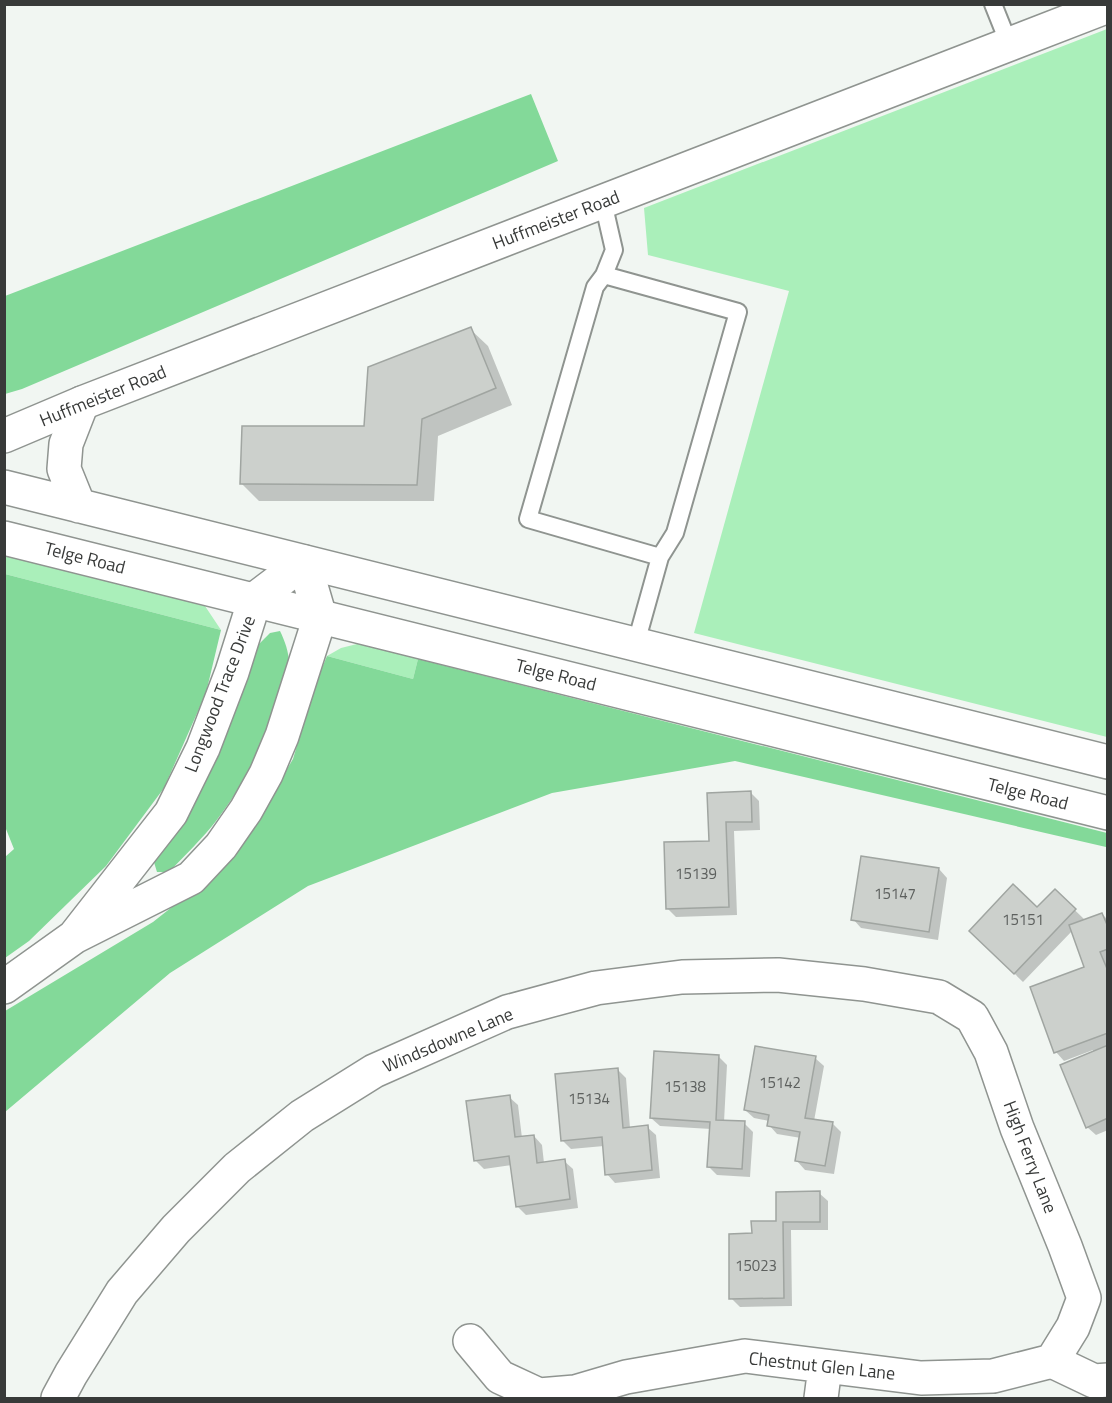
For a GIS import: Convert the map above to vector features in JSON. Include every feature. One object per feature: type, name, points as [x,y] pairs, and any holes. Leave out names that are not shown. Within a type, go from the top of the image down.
[{"type":"street","name":"Huffmeister Road","points":[[4,436],[1107,6]]},
{"type":"street","points":[[79,506],[64,469],[66,444],[82,404]]},
{"type":"street","points":[[4,487],[1107,762]]},
{"type":"street","name":"Telge Road","points":[[4,538],[1107,813]]},
{"type":"street","points":[[304,562],[320,617]]},
{"type":"street","name":"Longwood Trace Drive","points":[[74,937],[171,813],[203,748],[232,672],[255,599],[304,562]]},
{"type":"street","name":"Longwood Trace Drive","points":[[4,987],[74,937],[191,878],[221,846],[246,810],[266,774],[282,736],[320,617]]},
{"type":"street","name":"Windsdowne Lane","points":[[58,1398],[70,1374],[122,1292],[176,1229],[237,1168],[302,1116],[374,1071],[507,1012],[607,987],[682,977],[778,975],[864,984],[939,997],[972,1017]]},
{"type":"street","name":"High Ferry Lane","points":[[972,1017],[991,1053],[1017,1128],[1065,1246],[1088,1310]]},
{"type":"street","points":[[1088,1310],[1052,1360],[1094,1382],[1107,1380]]},
{"type":"street","name":"Chestnut Glen Lane","points":[[470,1341],[500,1377],[539,1395],[575,1392],[626,1377],[745,1356],[823,1383],[993,1376],[1052,1360]]},
{"type":"lane","points":[[993,4],[1010,44]]},
{"type":"lane","points":[[603,202],[614,250],[604,275],[595,287],[528,519],[660,557]]},
{"type":"lane","points":[[604,275],[738,312],[675,533],[660,557],[636,643]]},
{"type":"green space","points":[[1107,29],[1107,737],[694,633],[789,291],[648,255],[644,208]]},
{"type":"green space","points":[[531,94],[558,161],[22,389],[5,394],[5,296]]},
{"type":"green space","points":[[4,553],[205,606],[221,630],[5,574]]},
{"type":"green space","points":[[5,574],[221,630],[206,693],[164,788],[106,866],[29,941],[5,958],[5,857],[14,849],[4,824]]},
{"type":"green space","points":[[280,631],[287,648],[289,667],[279,707],[262,748],[240,787],[211,828],[169,872],[157,872],[153,859],[180,825],[209,774],[245,685],[256,647],[270,633]]},
{"type":"green space","points":[[361,643],[418,659],[413,679],[327,656],[341,648]]},
{"type":"green space","points":[[327,656],[413,679],[418,659],[1107,833],[1107,851],[1106,847],[735,761],[552,793],[308,886],[170,973],[5,1112],[5,1011],[153,922],[196,888],[250,831],[293,759],[314,687]]},
{"type":"building","points":[[471,327],[496,388],[422,419],[417,485],[240,484],[242,426],[364,426],[368,367]]},
{"type":"building","points":[[751,791],[752,822],[726,822],[729,907],[666,909],[664,842],[709,841],[707,793]]},
{"type":"building","points":[[861,856],[939,868],[929,932],[851,920]]},
{"type":"building","points":[[1013,884],[1037,907],[1055,889],[1076,909],[1014,974],[969,931]]},
{"type":"building","points":[[1102,913],[1108,927],[1108,949],[1100,952],[1108,971],[1108,1033],[1054,1053],[1030,987],[1084,967],[1069,925]]},
{"type":"building","points":[[1108,1045],[1108,1118],[1086,1128],[1060,1065]]},
{"type":"building","points":[[755,1046],[816,1056],[805,1118],[833,1122],[825,1166],[795,1161],[800,1132],[767,1126],[769,1115],[744,1110]]},
{"type":"building","points":[[654,1051],[719,1055],[716,1120],[745,1121],[742,1169],[707,1167],[710,1122],[650,1118]]},
{"type":"building","points":[[618,1068],[623,1128],[648,1125],[652,1170],[605,1175],[602,1137],[561,1141],[555,1074]]},
{"type":"building","points":[[510,1095],[515,1137],[534,1135],[537,1163],[565,1159],[570,1199],[516,1207],[509,1156],[474,1161],[466,1101]]},
{"type":"building","points":[[820,1191],[820,1222],[783,1222],[784,1298],[729,1299],[729,1234],[752,1233],[751,1221],[776,1221],[776,1192]]}]
